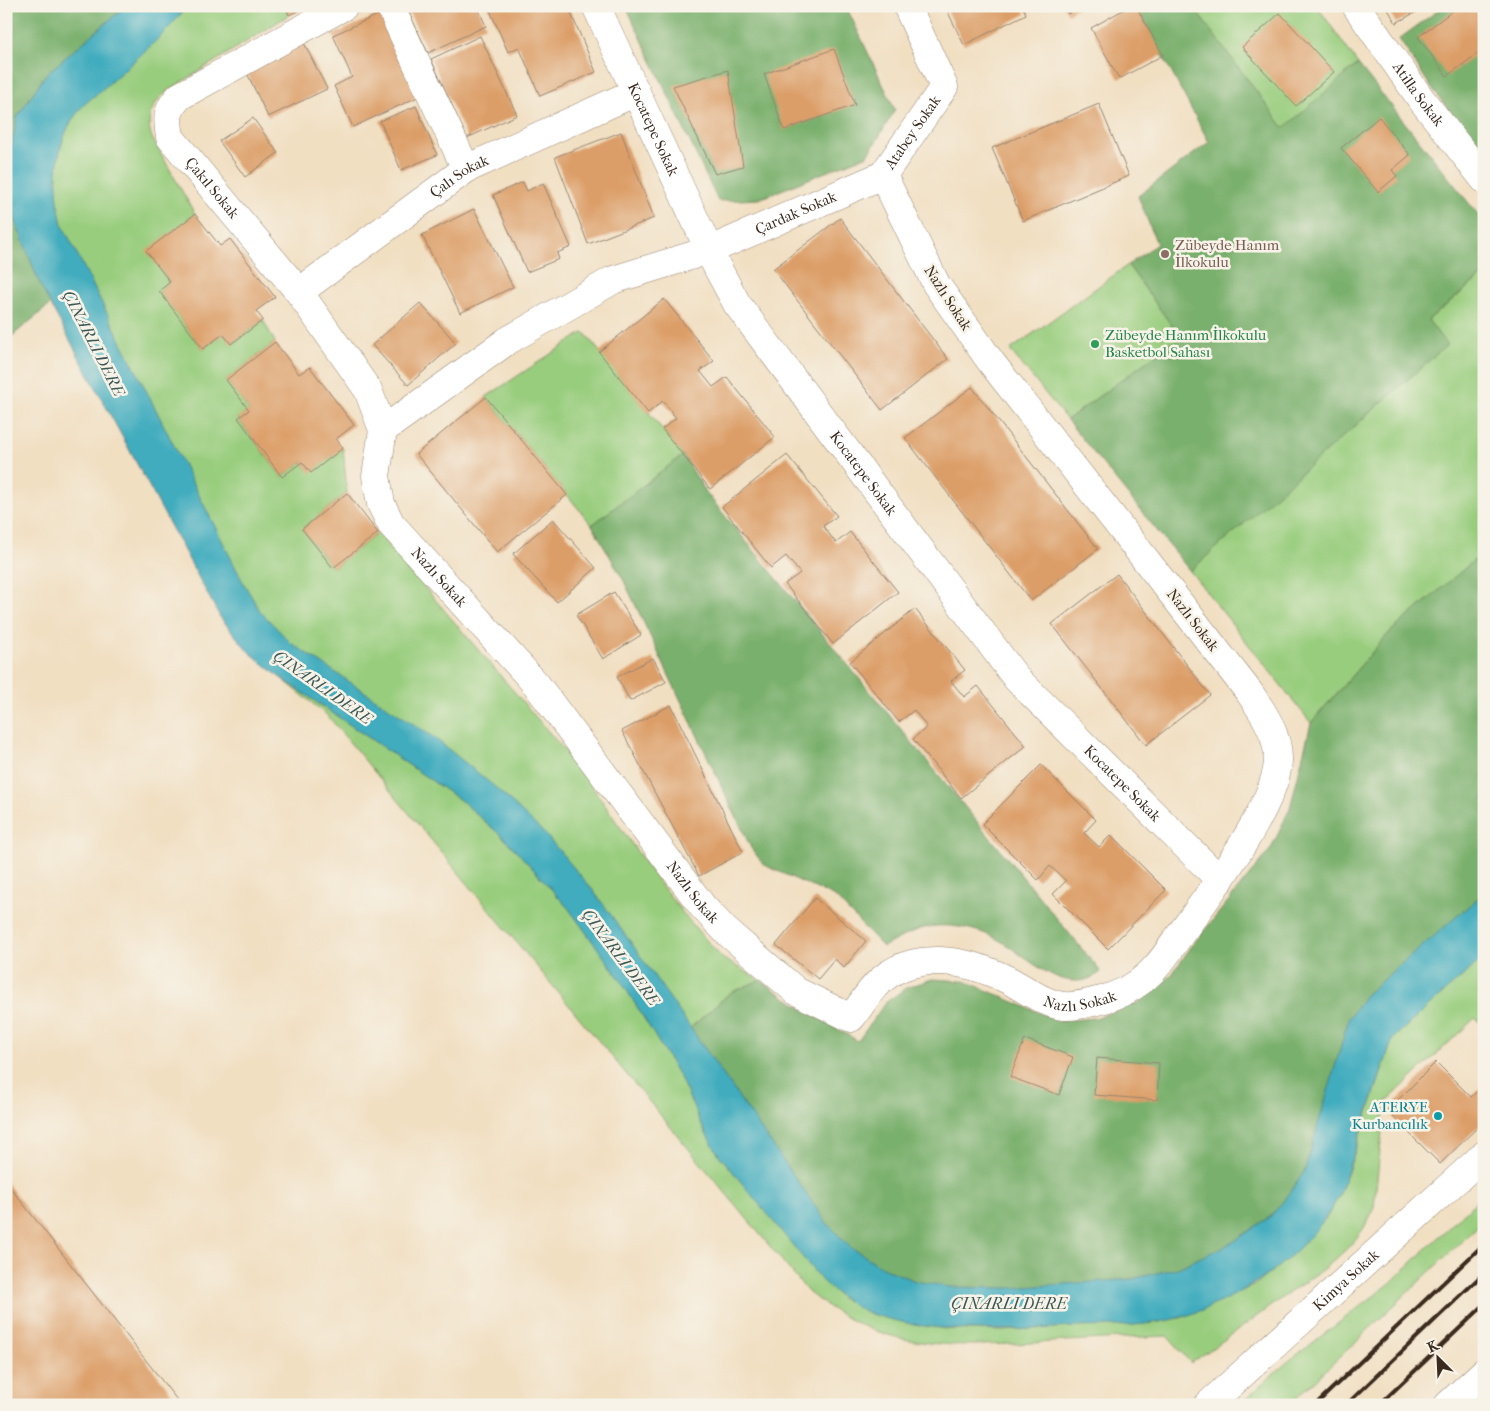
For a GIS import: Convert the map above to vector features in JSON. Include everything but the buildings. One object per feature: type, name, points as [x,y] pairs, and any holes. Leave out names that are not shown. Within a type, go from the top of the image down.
[{"type":"street","name":"Çakıl Sokak","points":[[344,6],[180,96],[170,106],[168,122],[170,137],[299,292],[368,390],[383,430]]},
{"type":"street","points":[[390,6],[466,169]]},
{"type":"street","name":"Kocatepe Sokak","points":[[596,6],[737,304],[1017,679],[1220,880]]},
{"type":"street","name":"Atabey Sokak","points":[[883,175],[944,86],[907,6]]},
{"type":"street","name":"Atilla Sokak","points":[[1356,6],[1421,99],[1484,179]]},
{"type":"street","name":"Çalı Sokak","points":[[299,292],[466,169],[636,92]]},
{"type":"street","name":"Çardak Sokak","points":[[383,430],[506,342],[597,288],[613,280],[710,250],[883,175]]},
{"type":"street","name":"Nazlı Sokak","points":[[383,430],[376,476],[381,504],[391,524],[536,684],[703,906],[726,931],[796,991],[851,1018],[878,983],[894,971],[924,962],[943,961],[978,967],[1049,1002],[1065,1006],[1099,1000],[1126,990],[1141,981],[1156,967],[1220,880],[1262,810],[1278,761],[1277,748],[1265,715],[1249,692],[980,346],[936,284],[883,175]]},
{"type":"street","name":"Kimya Sokak","points":[[1208,1405],[1484,1156]]},
{"type":"street","points":[[1448,1405],[1484,1372]]},
{"type":"green space","points":[[6,6],[163,6],[40,139],[70,297],[51,304],[6,341]]},
{"type":"green space","points":[[163,6],[285,6],[289,15],[169,90],[154,106],[149,124],[152,138],[195,214],[147,251],[170,282],[159,291],[203,349],[223,334],[232,344],[263,320],[275,342],[226,380],[249,410],[238,419],[282,477],[302,462],[311,472],[343,448],[347,493],[302,529],[333,568],[378,533],[577,765],[652,873],[686,917],[722,958],[760,980],[730,993],[681,1036],[513,830],[272,653],[33,182],[39,145]]},
{"type":"green space","points":[[626,6],[846,6],[895,110],[868,155],[759,199],[718,201]]},
{"type":"green space","points":[[1136,6],[1193,7],[1284,128],[1358,64],[1484,222],[1484,274],[1428,320],[1447,345],[1190,571],[1067,420],[1180,337],[1128,265],[1157,244],[1138,196],[1209,142]]},
{"type":"green space","points":[[1317,6],[1358,64],[1284,129],[1193,7]]},
{"type":"green space","points":[[1444,6],[1484,6],[1484,153],[1433,90],[1399,39]]},
{"type":"green space","name":"Zübeyde Hanım İlkokulu Basketbol Sahası","points":[[1128,265],[1180,337],[1067,420],[1010,350]]},
{"type":"green space","points":[[1484,274],[1484,552],[1388,634],[1311,723],[1190,571],[1446,345],[1428,320]]},
{"type":"green space","points":[[584,332],[683,455],[592,525],[486,397]]},
{"type":"green space","points":[[683,455],[708,495],[1101,972],[1087,979],[1074,981],[1060,978],[1047,972],[990,935],[955,926],[923,928],[883,947],[835,897],[764,865],[751,848],[624,581],[592,525]]},
{"type":"green space","points":[[1484,552],[1484,920],[1353,1073],[1273,1238],[1078,1303],[861,1279],[681,1036],[730,993],[760,980],[806,1011],[858,1041],[885,1003],[906,988],[932,979],[965,981],[1059,1021],[1095,1018],[1138,1003],[1170,977],[1194,943],[1271,849],[1290,808],[1311,723],[1388,634]]},
{"type":"green space","points":[[277,675],[463,802],[505,839],[536,872],[569,909],[620,979],[680,1077],[704,1130],[719,1155],[841,1298],[871,1314],[945,1329],[1003,1331],[1181,1318],[1255,1285],[1291,1255],[1327,1217],[1339,1196],[1393,1038],[1484,957],[1484,1026],[1475,1018],[1385,1103],[1374,1207],[1367,1223],[1346,1250],[1319,1272],[1191,1363],[1167,1336],[971,1345],[915,1341],[889,1335],[862,1325],[836,1311],[808,1292],[327,715]]},
{"type":"green space","points":[[1484,1194],[1484,1220],[1289,1405],[1239,1405],[1285,1364],[1388,1285]]},
{"type":"water","name":"ÇINARLI DERE","points":[[126,6],[187,6],[158,38],[83,106],[69,125],[63,138],[58,167],[59,210],[62,224],[243,582],[260,611],[291,643],[436,739],[495,787],[545,834],[592,889],[826,1222],[849,1246],[882,1267],[915,1281],[949,1287],[1011,1288],[1132,1279],[1178,1268],[1233,1242],[1271,1216],[1290,1193],[1305,1170],[1349,1018],[1365,995],[1484,893],[1484,957],[1393,1038],[1339,1196],[1313,1233],[1281,1265],[1223,1301],[1187,1316],[1156,1323],[1124,1326],[973,1330],[922,1326],[872,1314],[858,1308],[822,1281],[719,1155],[704,1130],[680,1077],[620,979],[569,909],[536,872],[505,839],[463,802],[277,675],[248,651],[220,617],[41,287],[16,223],[8,165],[17,117],[46,74]]},
{"type":"railway","points":[[1315,1405],[1484,1244]]},
{"type":"railway","points":[[1346,1405],[1484,1273]]},
{"type":"railway","points":[[1379,1405],[1484,1305]]},
{"type":"place","name":"Zübeyde Hanım İlkokulu","points":[[1165,254]]},
{"type":"place","name":"Zübeyde Hanım İlkokulu Basketbol Sahası","points":[[1095,344]]},
{"type":"place","name":"ATERYE Kurbancılık","points":[[1438,1116]]}]
